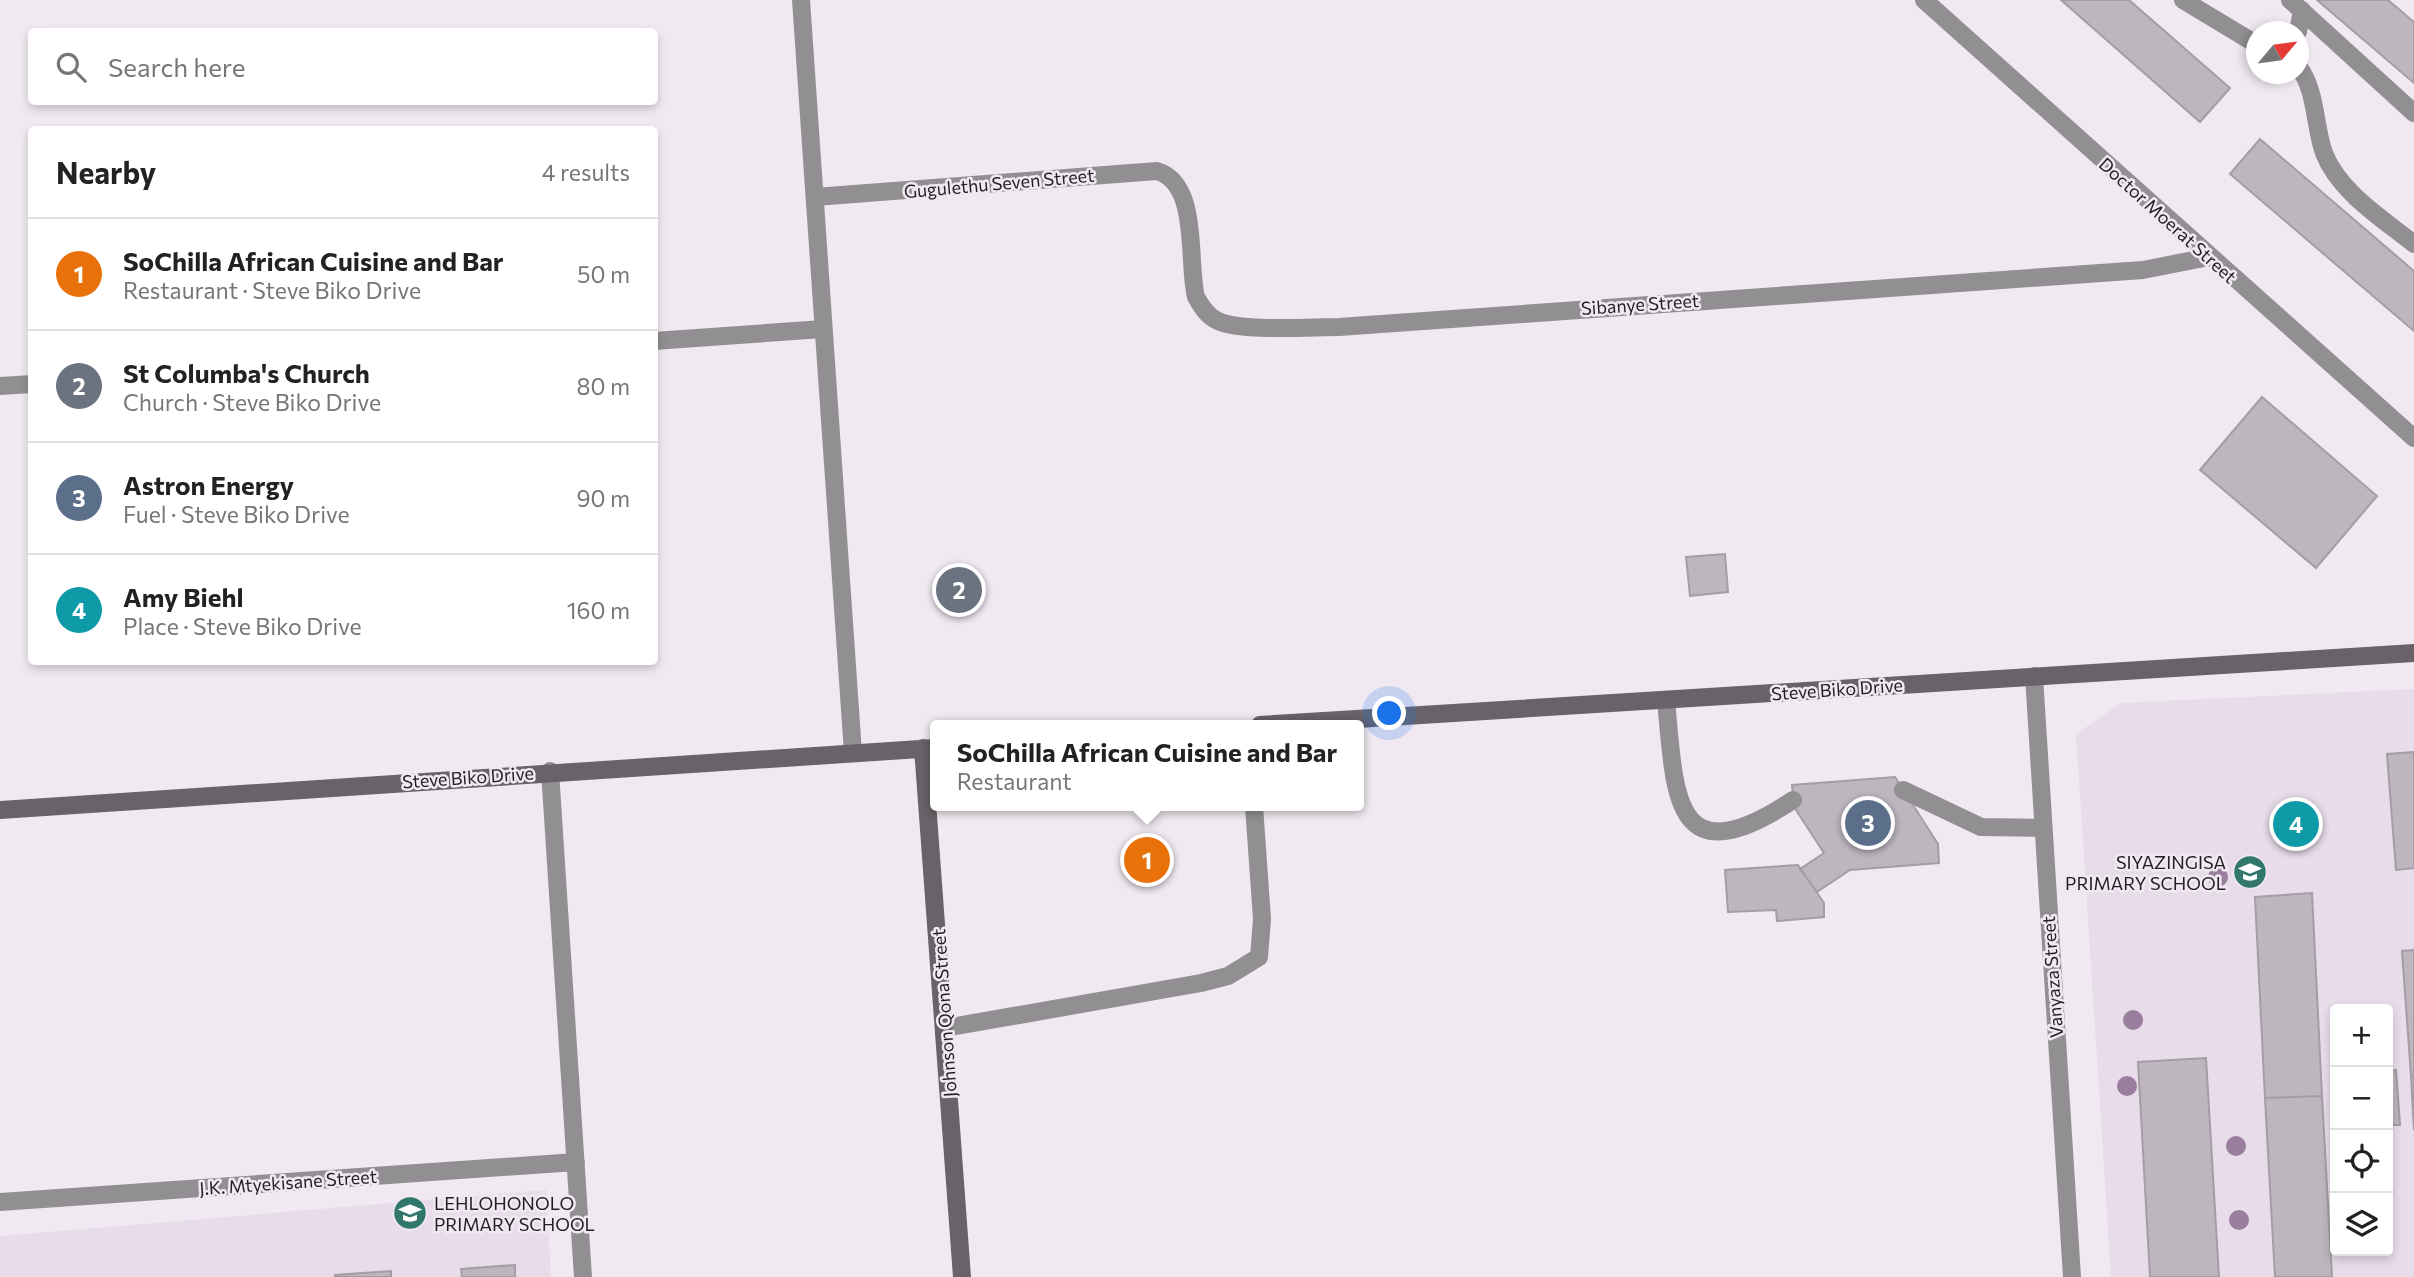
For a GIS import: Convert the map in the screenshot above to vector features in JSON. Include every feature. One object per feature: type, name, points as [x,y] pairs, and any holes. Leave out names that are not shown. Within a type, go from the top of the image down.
[{"type":"main road","name":"Steve Biko Drive","points":[[1341,720],[2414,653]]},
{"type":"main road","name":"Steve Biko Drive","points":[[0,810],[550,771],[929,748]]},
{"type":"main road","name":"Johnson Qona Street","points":[[929,748],[930,766]]},
{"type":"main road","name":"Johnson Qona Street","points":[[933,811],[962,1277]]},
{"type":"street","points":[[801,0],[853,753]]},
{"type":"street","name":"Doctor Moerat Street","points":[[1924,0],[2414,438]]},
{"type":"street","points":[[2183,0],[2246,38]]},
{"type":"street","points":[[2296,5],[2414,113]]},
{"type":"street","points":[[2307,84],[2325,157],[2361,201],[2414,244]]},
{"type":"street","name":"Gugulethu Seven Street","points":[[815,197],[1141,171],[1168,175],[1178,185]]},
{"type":"street","name":"Sibanye Street","points":[[1178,185],[1186,201],[1196,297],[1204,310],[1217,321],[1244,326],[1339,327],[2143,270],[2209,257]]},
{"type":"street","points":[[658,341],[822,329]]},
{"type":"street","points":[[0,386],[28,384]]},
{"type":"street","name":"Vanyaza Street","points":[[2034,676],[2072,1277]]},
{"type":"street","points":[[1666,700],[1673,774],[1679,804],[1689,819],[1703,829],[1740,828],[1754,824],[1793,800]]},
{"type":"street","points":[[550,771],[583,1277]]},
{"type":"street","points":[[1903,790],[1981,827],[2042,828]]},
{"type":"street","points":[[945,1028],[1200,983],[1228,976],[1259,957],[1262,919],[1254,811]]},
{"type":"street","name":"J.K. Mtyekisane Street","points":[[0,1202],[576,1162]]},
{"type":"shaded area","name":"SIYAZINGISA PRIMARY SCHOOL","points":[[2414,689],[2414,1277],[2111,1277],[2076,734],[2121,703]]},
{"type":"shaded area","name":"LEHLOHONOLO PRIMARY SCHOOL","points":[[546,1190],[551,1277],[0,1277],[0,1236]]},
{"type":"building","points":[[2061,0],[2129,0],[2230,88],[2200,122]]},
{"type":"building","points":[[2317,0],[2388,0],[2414,22],[2414,83]]},
{"type":"building","points":[[2260,139],[2414,271],[2414,331],[2230,174]]},
{"type":"building","points":[[2262,397],[2377,496],[2316,568],[2200,470]]},
{"type":"building","points":[[1725,554],[1728,592],[1690,596],[1686,557]]},
{"type":"building","points":[[2414,752],[2414,868],[2396,870],[2387,754]]},
{"type":"building","points":[[1895,777],[1938,844],[1939,863],[1850,870],[1817,892],[1800,869],[1824,853],[1794,807],[1792,785]]},
{"type":"building","points":[[1798,865],[1824,903],[1824,917],[1777,921],[1776,910],[1728,912],[1725,870]]},
{"type":"building","points":[[2312,893],[2322,1096],[2265,1098],[2255,897]]},
{"type":"building","points":[[2414,950],[2414,1076],[2411,1076],[2402,951]]},
{"type":"building","points":[[2206,1058],[2219,1277],[2150,1277],[2138,1062]]},
{"type":"building","points":[[2393,1070],[2396,1070],[2400,1125],[2393,1125]]},
{"type":"building","points":[[2411,1076],[2414,1076],[2414,1130]]},
{"type":"building","points":[[2322,1096],[2332,1277],[2275,1277],[2265,1098]]},
{"type":"building","points":[[515,1265],[515,1277],[462,1277],[461,1269]]},
{"type":"building","points":[[391,1271],[391,1277],[335,1277],[335,1275]]},
{"type":"place","name":"St Columba's Church","points":[[959,590]]},
{"type":"place","name":"Astron Energy","points":[[1868,823]]},
{"type":"place","name":"Amy Biehl","points":[[2296,824]]},
{"type":"place","name":"SoChilla African Cuisine and Bar","points":[[1147,860]]},
{"type":"place","name":"SIYAZINGISA PRIMARY SCHOOL","points":[[2250,872]]},
{"type":"place","name":"LEHLOHONOLO PRIMARY SCHOOL","points":[[410,1213]]}]
